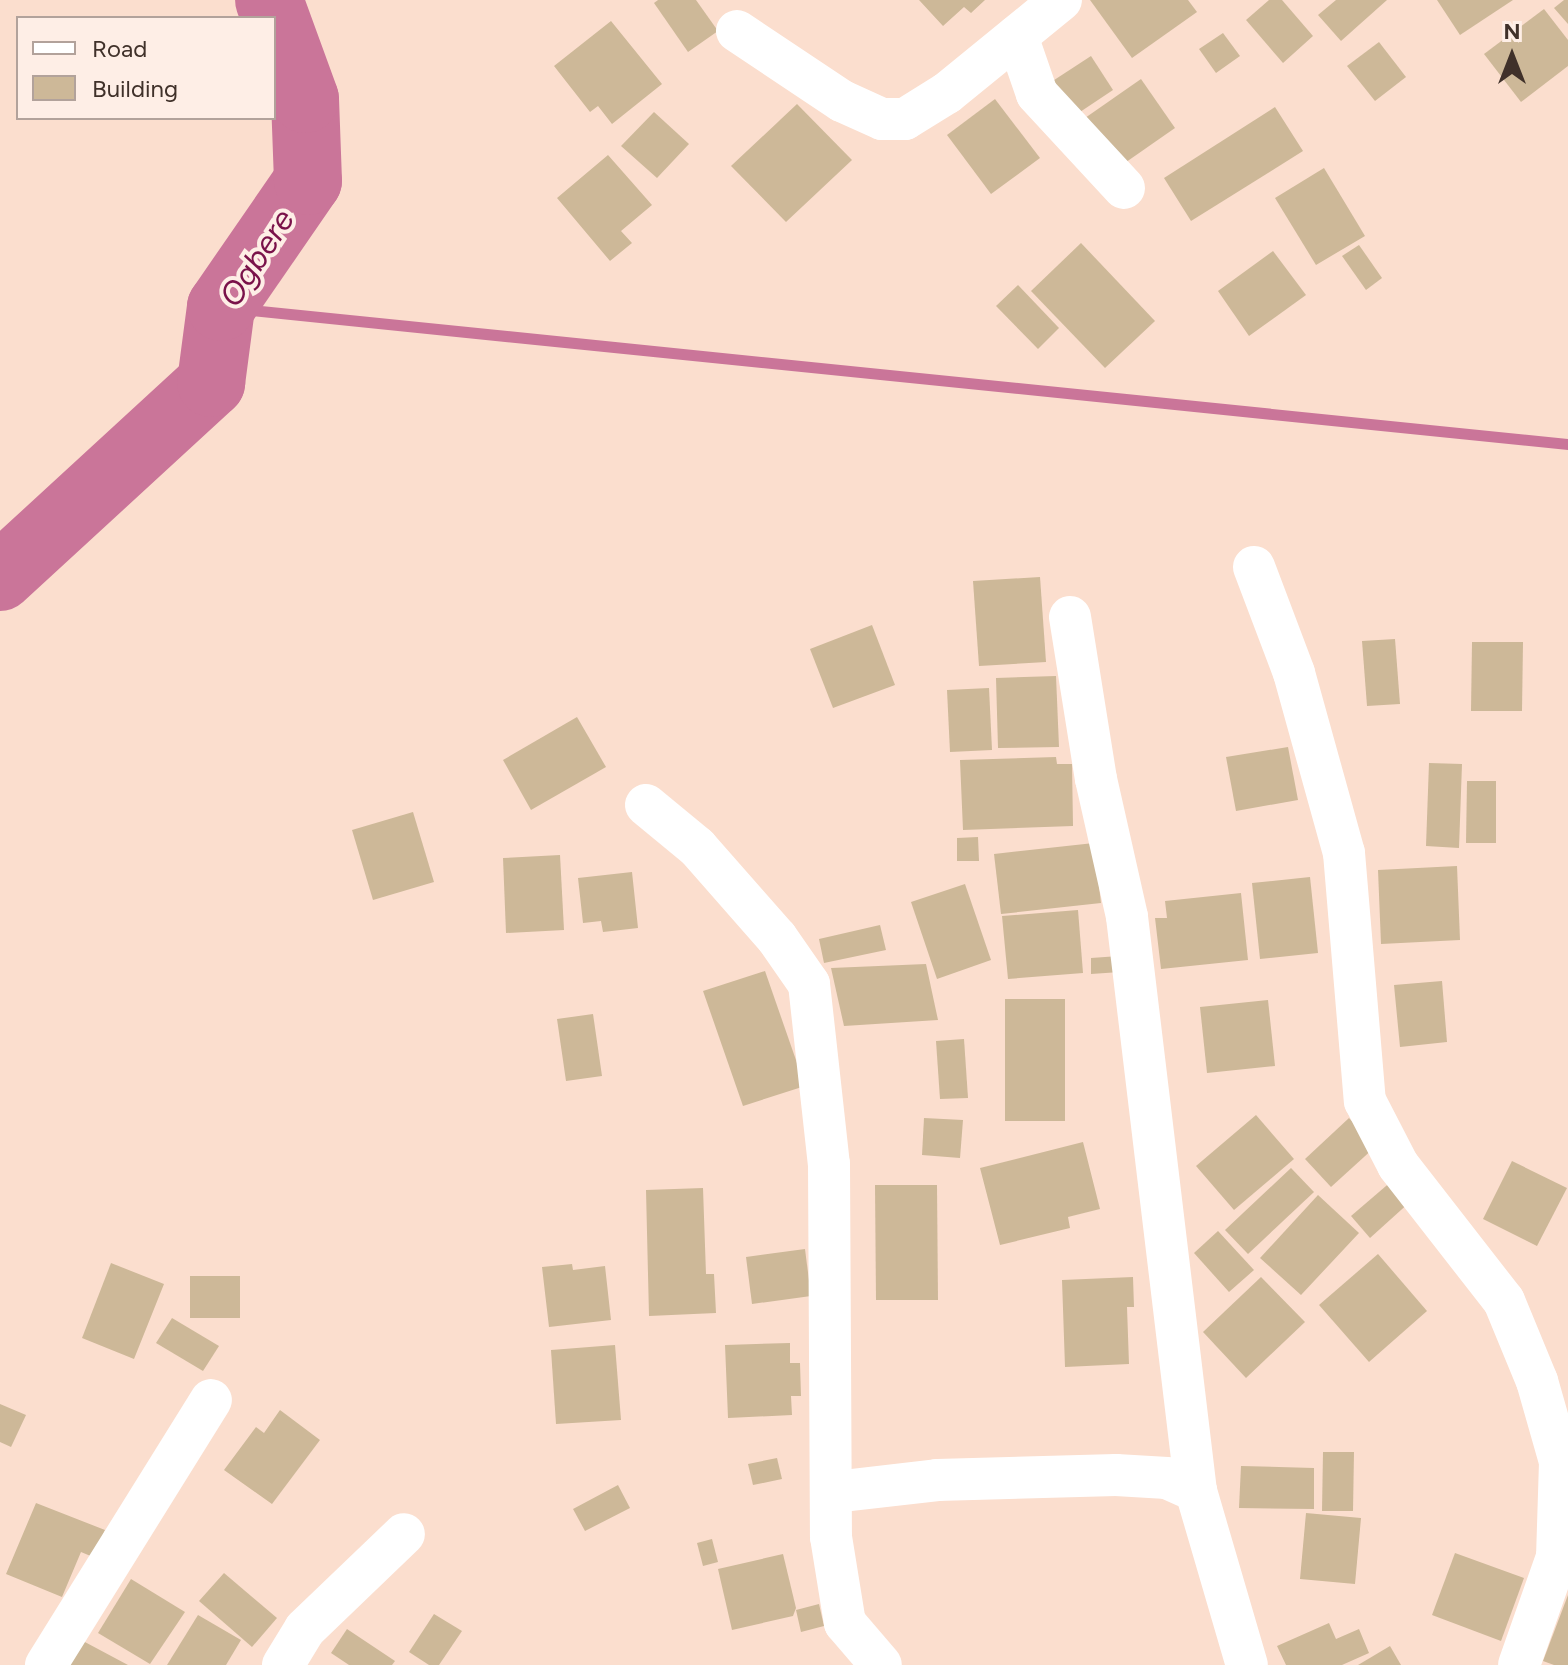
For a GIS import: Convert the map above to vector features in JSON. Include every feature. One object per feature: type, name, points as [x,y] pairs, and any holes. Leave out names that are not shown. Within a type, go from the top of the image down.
[{"type":"street","points":[[737,31],[842,101],[882,119],[905,119],[947,93],[1061,0]]},
{"type":"street","points":[[1017,36],[1037,94],[1124,188]]},
{"type":"street","points":[[1254,567],[1294,673],[1344,853],[1365,1101],[1398,1165],[1504,1301],[1537,1381],[1560,1462],[1557,1557],[1519,1665]]},
{"type":"street","points":[[1070,617],[1096,779],[1127,917],[1196,1491],[1247,1665]]},
{"type":"street","points":[[646,805],[697,847],[777,938],[809,984],[829,1164],[834,1492],[831,1537],[845,1623],[881,1665]]},
{"type":"street","points":[[46,1665],[211,1400]]},
{"type":"street","points":[[834,1492],[937,1480],[1116,1475],[1167,1478],[1196,1491]]},
{"type":"street","points":[[283,1665],[305,1629],[404,1534]]},
{"type":"building","points":[[658,0],[696,0],[718,31],[688,52],[654,3]]},
{"type":"building","points":[[919,0],[985,0],[971,13],[964,7],[943,26]]},
{"type":"building","points":[[1090,0],[1188,0],[1197,12],[1132,58]]},
{"type":"building","points":[[1269,0],[1282,0],[1313,36],[1283,63],[1246,20]]},
{"type":"building","points":[[1336,0],[1387,0],[1341,41],[1318,15]]},
{"type":"building","points":[[1437,0],[1513,0],[1460,35]]},
{"type":"building","points":[[1568,0],[1568,24],[1554,8]]},
{"type":"building","points":[[1544,9],[1568,40],[1568,66],[1521,102],[1484,54]]},
{"type":"building","points":[[611,21],[662,84],[612,124],[598,106],[590,112],[554,66]]},
{"type":"building","points":[[1223,33],[1240,56],[1216,73],[1199,49]]},
{"type":"building","points":[[1379,42],[1406,77],[1375,101],[1347,66]]},
{"type":"building","points":[[1091,56],[1113,90],[1068,120],[1045,86]]},
{"type":"building","points":[[1141,79],[1175,128],[1119,167],[1085,118]]},
{"type":"building","points":[[995,99],[1040,158],[991,194],[947,135]]},
{"type":"building","points":[[797,104],[852,160],[786,222],[731,166]]},
{"type":"building","points":[[1275,107],[1303,151],[1191,221],[1164,178]]},
{"type":"building","points":[[654,112],[689,144],[657,178],[621,146]]},
{"type":"building","points":[[608,155],[652,205],[621,231],[632,243],[610,261],[557,198]]},
{"type":"building","points":[[1324,168],[1365,236],[1316,265],[1275,198]]},
{"type":"building","points":[[1081,243],[1155,321],[1105,368],[1031,291]]},
{"type":"building","points":[[1359,245],[1382,278],[1366,290],[1342,256]]},
{"type":"building","points":[[1273,251],[1306,295],[1249,336],[1218,291]]},
{"type":"building","points":[[1018,285],[1059,328],[1038,349],[996,306]]},
{"type":"building","points":[[1040,577],[1046,662],[979,666],[973,581]]},
{"type":"building","points":[[872,625],[895,685],[833,708],[810,649]]},
{"type":"building","points":[[1395,639],[1400,704],[1367,706],[1362,641]]},
{"type":"building","points":[[1472,642],[1523,642],[1522,711],[1471,711]]},
{"type":"building","points":[[1056,676],[1059,747],[998,748],[996,678]]},
{"type":"building","points":[[989,688],[992,750],[950,752],[947,690]]},
{"type":"building","points":[[577,717],[606,767],[531,810],[503,760]]},
{"type":"building","points":[[1288,747],[1298,800],[1236,811],[1226,757]]},
{"type":"building","points":[[1056,757],[1057,764],[1072,764],[1073,826],[963,830],[960,760]]},
{"type":"building","points":[[1429,763],[1462,764],[1459,848],[1426,846]]},
{"type":"building","points":[[1467,781],[1496,781],[1496,843],[1466,843]]},
{"type":"building","points":[[413,812],[434,882],[373,900],[352,830]]},
{"type":"building","points":[[978,837],[979,861],[957,861],[957,838]]},
{"type":"building","points":[[1094,843],[1101,903],[1001,914],[994,854]]},
{"type":"building","points":[[560,855],[564,930],[506,933],[503,858]]},
{"type":"building","points":[[1457,866],[1460,940],[1381,944],[1378,870]]},
{"type":"building","points":[[632,872],[638,928],[603,932],[601,921],[583,923],[578,878]]},
{"type":"building","points":[[1310,877],[1318,953],[1260,959],[1252,883]]},
{"type":"building","points":[[965,884],[991,960],[937,979],[911,902]]},
{"type":"building","points":[[1241,893],[1248,960],[1161,969],[1155,918],[1167,918],[1165,901]]},
{"type":"building","points":[[1078,910],[1083,973],[1008,979],[1002,916]]},
{"type":"building","points":[[880,925],[886,950],[824,963],[819,939]]},
{"type":"building","points":[[1119,956],[1120,972],[1091,974],[1091,958]]},
{"type":"building","points":[[926,964],[938,1020],[844,1026],[831,968]]},
{"type":"building","points":[[765,971],[805,1086],[743,1106],[703,991]]},
{"type":"building","points":[[1442,981],[1447,1042],[1400,1047],[1394,985]]},
{"type":"building","points":[[1005,999],[1065,999],[1065,1121],[1005,1121]]},
{"type":"building","points":[[1268,1000],[1275,1066],[1207,1073],[1200,1007]]},
{"type":"building","points":[[593,1014],[602,1076],[566,1081],[557,1019]]},
{"type":"building","points":[[964,1039],[968,1098],[940,1099],[936,1041]]},
{"type":"building","points":[[1256,1115],[1294,1159],[1234,1210],[1196,1166]]},
{"type":"building","points":[[924,1118],[963,1120],[960,1158],[922,1155]]},
{"type":"building","points":[[1349,1118],[1375,1147],[1331,1187],[1305,1159]]},
{"type":"building","points":[[1083,1142],[1100,1209],[1068,1217],[1070,1228],[1000,1245],[980,1168]]},
{"type":"building","points":[[1512,1161],[1567,1188],[1537,1246],[1483,1219]]},
{"type":"building","points":[[1291,1168],[1314,1192],[1248,1254],[1225,1230]]},
{"type":"building","points":[[1393,1180],[1411,1201],[1370,1238],[1351,1216]]},
{"type":"building","points":[[875,1185],[937,1185],[938,1300],[876,1300]]},
{"type":"building","points":[[703,1188],[706,1274],[714,1274],[716,1313],[649,1316],[646,1190]]},
{"type":"building","points":[[1318,1195],[1359,1233],[1301,1295],[1260,1258]]},
{"type":"building","points":[[1218,1231],[1254,1270],[1229,1292],[1194,1253]]},
{"type":"building","points":[[805,1249],[811,1296],[752,1304],[746,1257]]},
{"type":"building","points":[[1378,1254],[1427,1311],[1369,1362],[1319,1305]]},
{"type":"building","points":[[111,1263],[164,1284],[134,1359],[82,1338]]},
{"type":"building","points":[[572,1264],[573,1270],[605,1266],[611,1320],[549,1327],[542,1267]]},
{"type":"building","points":[[190,1276],[240,1276],[240,1318],[190,1318]]},
{"type":"building","points":[[1133,1277],[1134,1307],[1127,1307],[1129,1364],[1065,1367],[1062,1280]]},
{"type":"building","points":[[1261,1277],[1305,1322],[1246,1378],[1203,1332]]},
{"type":"building","points":[[172,1318],[219,1346],[203,1371],[156,1343]]},
{"type":"building","points":[[790,1343],[790,1363],[800,1363],[801,1396],[791,1396],[792,1415],[728,1418],[725,1345]]},
{"type":"building","points":[[615,1345],[621,1420],[556,1424],[551,1350]]},
{"type":"building","points":[[0,1404],[26,1415],[11,1447],[0,1442]]},
{"type":"building","points":[[280,1410],[320,1440],[272,1504],[224,1470],[256,1427],[264,1433]]},
{"type":"building","points":[[1323,1452],[1354,1452],[1353,1511],[1322,1511]]},
{"type":"building","points":[[777,1458],[782,1479],[753,1485],[748,1464]]},
{"type":"building","points":[[1241,1466],[1314,1468],[1314,1509],[1239,1508]]},
{"type":"building","points":[[618,1485],[630,1508],[585,1531],[573,1509]]},
{"type":"building","points":[[36,1503],[105,1530],[93,1557],[81,1552],[62,1597],[6,1574]]},
{"type":"building","points":[[1306,1513],[1361,1518],[1355,1584],[1300,1579]]},
{"type":"building","points":[[712,1539],[718,1562],[703,1566],[697,1543]]},
{"type":"building","points":[[1455,1553],[1524,1578],[1501,1641],[1432,1615]]},
{"type":"building","points":[[783,1554],[796,1608],[793,1616],[732,1630],[718,1569]]},
{"type":"building","points":[[224,1573],[277,1618],[252,1647],[199,1601]]},
{"type":"building","points":[[131,1579],[185,1612],[150,1664],[98,1633]]},
{"type":"building","points":[[1568,1595],[1568,1665],[1554,1665],[1543,1661]]},
{"type":"building","points":[[819,1604],[824,1626],[801,1632],[796,1610]]},
{"type":"building","points":[[434,1614],[462,1631],[439,1665],[429,1665],[409,1652]]},
{"type":"building","points":[[198,1615],[241,1640],[226,1665],[167,1665]]},
{"type":"building","points":[[1329,1623],[1336,1639],[1359,1629],[1369,1653],[1342,1665],[1286,1665],[1277,1646]]},
{"type":"building","points":[[347,1629],[395,1661],[392,1665],[349,1665],[331,1653]]},
{"type":"building","points":[[83,1641],[128,1665],[70,1665]]},
{"type":"building","points":[[1390,1646],[1401,1665],[1358,1665]]},
{"type":"waterway","name":"Ogbere","points":[[269,0],[275,16]]},
{"type":"waterway","name":"Ogbere","points":[[0,577],[211,383],[221,307],[308,181],[305,99],[276,19]]},
{"type":"waterway","points":[[221,307],[1568,444]]}]
